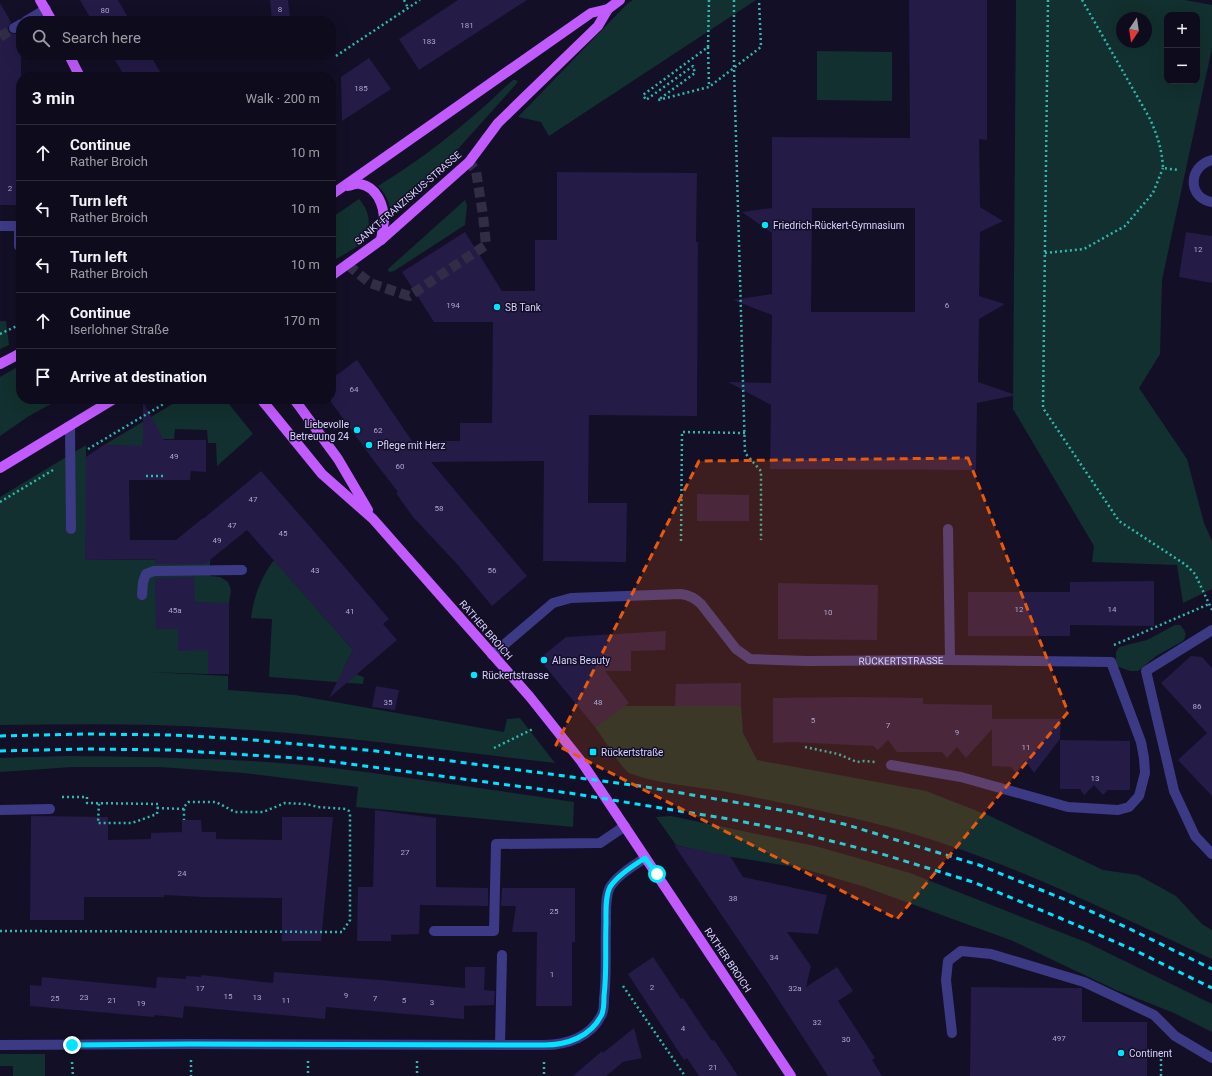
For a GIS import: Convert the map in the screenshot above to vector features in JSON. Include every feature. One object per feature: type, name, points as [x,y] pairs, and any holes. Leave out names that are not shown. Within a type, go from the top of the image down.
[{"type":"main road","name":"SANKT-FRANZISKUS-STRASSE","points":[[336,192],[591,12],[620,0]]},
{"type":"main road","points":[[43,4],[49,16]]},
{"type":"main road","name":"SANKT-FRANZISKUS-STRASSE","points":[[336,272],[381,240],[469,162],[498,123],[598,26],[608,4]]},
{"type":"main road","points":[[72,60],[78,72]]},
{"type":"main road","points":[[344,186],[359,184],[368,187],[376,194],[382,204],[384,220],[381,240]]},
{"type":"main road","points":[[0,364],[16,356]]},
{"type":"main road","points":[[0,468],[106,404]]},
{"type":"main road","name":"RATHER BROICH","points":[[265,404],[322,474],[373,519],[549,720],[581,761],[791,1076]]},
{"type":"main road","name":"RATHER BROICH","points":[[298,404],[338,459],[373,519]]},
{"type":"street","points":[[31,16],[43,4]]},
{"type":"street","points":[[1212,160],[1199,167],[1195,173],[1194,180],[1194,187],[1202,199],[1212,202]]},
{"type":"street","points":[[0,226],[16,226]]},
{"type":"street","points":[[70,426],[71,529]]},
{"type":"street","name":"RÜCKERTSTRASSE","points":[[948,529],[950,660]]},
{"type":"street","points":[[142,595],[143,582],[146,574],[154,571],[242,570]]},
{"type":"street","name":"RÜCKERTSTRASSE","points":[[492,655],[544,609],[561,600],[571,598],[680,594],[688,595],[701,604],[736,649],[750,659],[806,661],[950,660],[1111,662]]},
{"type":"street","points":[[1212,630],[1146,672],[1174,791],[1195,836],[1212,854]]},
{"type":"street","points":[[891,764],[961,777],[1068,806],[1118,810],[1128,807],[1139,796],[1145,773],[1144,758],[1141,742],[1111,662]]},
{"type":"street","points":[[0,810],[50,809]]},
{"type":"street","points":[[434,931],[494,931],[496,844],[600,842],[625,826]]},
{"type":"street","points":[[0,1045],[553,1045],[575,1040],[588,1033],[603,1013],[606,980],[606,910],[610,888],[631,867],[645,858]]},
{"type":"street","points":[[952,1033],[946,980],[948,961],[961,951],[991,954],[1084,982],[1154,1015],[1175,1036],[1212,1058]]},
{"type":"street","points":[[500,1045],[502,955]]},
{"type":"path","points":[[404,0],[408,8]]},
{"type":"path","points":[[336,56],[420,0]]},
{"type":"path","points":[[708,87],[709,0]]},
{"type":"path","points":[[734,0],[734,68],[745,453],[761,471],[761,540]]},
{"type":"path","points":[[708,47],[643,95],[646,100],[693,66],[695,73],[658,100],[708,87],[761,47],[759,0]]},
{"type":"path","points":[[1048,0],[1043,408],[1119,521],[1186,565],[1195,574],[1212,610]]},
{"type":"path","points":[[1045,252],[1084,249],[1125,226],[1153,193],[1163,168],[1162,153],[1158,136],[1149,117],[1082,0]]},
{"type":"path","points":[[1163,168],[1195,173]]},
{"type":"path","points":[[0,334],[16,326]]},
{"type":"path","points":[[681,541],[682,432],[745,433]]},
{"type":"path","points":[[146,476],[166,476]]},
{"type":"path","points":[[1111,662],[1112,646],[1209,604]]},
{"type":"path","points":[[494,748],[549,720]]},
{"type":"path","points":[[805,747],[838,754],[857,762],[864,761]]},
{"type":"path","points":[[0,931],[342,932],[348,924],[350,920],[350,818],[349,811],[346,808],[318,807],[306,804],[285,803],[264,812],[235,812],[216,802],[188,802],[184,807],[184,820]]},
{"type":"path","points":[[99,803],[158,804],[157,808],[157,814],[132,823],[98,823],[99,803]]},
{"type":"path","points":[[157,808],[184,809]]},
{"type":"path","points":[[606,980],[618,981],[626,990],[685,1076]]},
{"type":"path","points":[[1161,1076],[1161,1058],[1175,1036]]},
{"type":"highlighted area","points":[[968,458],[1068,712],[897,919],[556,745],[699,461]]},
{"type":"green space","points":[[633,0],[756,0],[549,136],[541,122],[518,117],[627,4]]},
{"type":"green space","points":[[1016,0],[1185,0],[1212,5],[1212,48],[1162,280],[1160,354],[1139,388],[1187,459],[1204,523],[1212,541],[1212,589],[1183,603],[1177,565],[1092,562],[1094,546],[1013,409]]},
{"type":"green space","points":[[817,51],[892,52],[892,101],[817,100]]},
{"type":"green space","points":[[513,80],[518,82],[432,178],[391,217],[388,200],[378,186],[415,162],[449,136]]},
{"type":"green space","points":[[359,199],[368,214],[369,225],[368,231],[362,242],[336,259],[336,215]]},
{"type":"green space","points":[[465,200],[467,206],[465,225],[394,271],[388,271],[388,269]]},
{"type":"green space","points":[[0,321],[6,321],[9,345],[0,349]]},
{"type":"green space","points":[[16,368],[16,404],[51,404],[29,416],[0,436],[0,377]]},
{"type":"green space","points":[[173,404],[229,404],[253,434],[217,466],[216,443],[208,443],[207,430],[175,429],[174,439],[143,439],[142,471],[130,471],[130,446],[104,445]]},
{"type":"green space","points":[[86,445],[86,560],[210,559],[210,576],[220,577],[228,582],[231,590],[229,603],[209,603],[208,674],[149,672],[228,676],[228,690],[295,695],[504,732],[507,719],[520,718],[555,763],[347,739],[193,726],[83,724],[0,725],[0,497]]},
{"type":"green space","points":[[274,560],[353,650],[343,670],[364,677],[363,684],[269,677],[272,619],[251,618],[259,587],[265,573]]},
{"type":"green space","points":[[1175,625],[1180,625],[1186,634],[1183,641],[1156,656],[1138,671],[1130,671],[1116,666],[1116,652],[1119,647],[1147,640]]},
{"type":"green space","points":[[624,706],[741,706],[743,733],[757,760],[926,791],[990,816],[1103,870],[1138,875],[1176,896],[1202,924],[1212,930],[1212,959],[1062,890],[985,858],[946,844],[907,832],[838,815],[722,791],[651,780],[629,773],[617,759],[595,727]]},
{"type":"green space","points":[[67,756],[228,760],[293,764],[418,779],[574,802],[573,827],[356,807],[358,787],[244,773],[159,767],[72,767],[0,772],[0,758]]},
{"type":"green space","points":[[671,816],[815,846],[910,873],[1088,943],[1212,1004],[1212,1032],[1174,1013],[1116,990],[1013,941],[865,887],[801,868],[713,854],[676,845],[656,817]]},
{"type":"green space","points":[[0,1054],[45,1054],[45,1076],[13,1076],[13,1066],[0,1066]]},
{"type":"building","points":[[80,0],[118,0],[127,16],[89,16]]},
{"type":"building","points":[[270,0],[288,0],[290,16],[272,16]]},
{"type":"building","points":[[458,0],[527,0],[419,70],[399,39]]},
{"type":"building","points":[[909,0],[987,0],[987,140],[979,139],[980,207],[1003,221],[980,232],[979,296],[1005,304],[979,319],[978,382],[1016,395],[977,403],[976,470],[770,469],[771,405],[728,382],[771,383],[772,315],[733,300],[772,294],[772,233],[742,212],[772,208],[772,137],[910,138]],"holes":[[[812,208],[915,208],[915,312],[811,312]]]},
{"type":"building","points":[[0,3],[11,22],[8,28],[9,32],[16,34],[16,60],[21,60],[21,72],[16,72],[16,205],[0,205]]},
{"type":"building","points":[[369,58],[391,89],[342,121],[341,77]]},
{"type":"building","points":[[115,60],[153,60],[160,72],[122,72]]},
{"type":"building","points":[[557,172],[697,173],[697,416],[589,415],[588,503],[627,503],[626,562],[543,561],[544,461],[431,462],[527,576],[492,606],[457,564],[413,517],[396,493],[398,492],[332,404],[336,404],[336,375],[357,360],[412,441],[460,441],[460,423],[492,423],[493,322],[434,322],[402,272],[465,232],[502,291],[535,291],[535,240],[557,240]]},
{"type":"building","points":[[1186,232],[1212,236],[1212,283],[1179,277]]},
{"type":"building","points":[[144,404],[164,440],[206,440],[206,472],[191,471],[190,480],[129,480],[130,540],[176,540],[261,471],[389,619],[383,624],[397,640],[329,698],[353,650],[247,530],[205,564],[155,564],[155,559],[85,560],[86,457],[104,445],[143,446]]},
{"type":"building","points":[[697,494],[749,495],[749,521],[697,521]]},
{"type":"building","points":[[194,577],[195,602],[229,603],[229,674],[208,674],[208,650],[178,651],[178,629],[156,629],[155,578]]},
{"type":"building","points":[[1154,581],[1154,626],[1070,625],[1070,636],[968,636],[968,592],[1070,592],[1070,582]]},
{"type":"building","points":[[778,583],[878,585],[877,640],[778,639]]},
{"type":"building","points":[[666,631],[665,650],[631,651],[631,671],[605,671],[629,703],[595,727],[539,659],[566,637]]},
{"type":"building","points":[[1191,656],[1202,657],[1212,668],[1212,796],[1178,760],[1207,733],[1161,683]]},
{"type":"building","points":[[741,683],[741,706],[675,706],[676,684]]},
{"type":"building","points":[[376,686],[399,690],[395,710],[372,707]]},
{"type":"building","points":[[773,698],[923,698],[923,704],[992,705],[992,719],[1061,719],[1060,739],[1034,773],[1025,760],[1016,773],[1011,767],[992,766],[992,729],[966,758],[957,747],[947,758],[942,752],[897,752],[888,740],[878,750],[873,746],[791,742],[773,743]]},
{"type":"building","points":[[1060,740],[1130,741],[1130,790],[1108,790],[1103,795],[1094,785],[1084,795],[1080,789],[1060,789]]},
{"type":"building","points":[[375,810],[436,818],[436,887],[488,888],[488,906],[420,905],[419,934],[391,935],[391,941],[357,941],[358,887],[373,887]]},
{"type":"building","points":[[31,816],[108,817],[108,840],[151,839],[151,833],[182,832],[182,820],[201,820],[202,832],[216,832],[216,839],[282,840],[282,817],[333,817],[321,941],[282,941],[282,898],[164,895],[164,897],[84,897],[84,920],[30,920]]},
{"type":"building","points":[[674,845],[730,856],[743,877],[827,895],[818,934],[787,932],[811,966],[806,987],[837,967],[853,991],[838,1001],[875,1058],[872,1060],[882,1076],[828,1076],[767,982]]},
{"type":"building","points":[[502,888],[575,888],[575,942],[572,942],[572,1006],[536,1006],[537,932],[512,932],[516,906],[501,906]]},
{"type":"building","points":[[653,957],[681,999],[683,998],[738,1076],[699,1076],[687,1058],[684,1060],[628,974]]},
{"type":"building","points":[[465,967],[485,967],[484,990],[495,991],[494,1005],[464,1006],[464,1019],[326,1007],[325,1019],[184,1006],[183,1018],[154,1015],[154,1017],[30,1006],[30,985],[41,986],[42,977],[156,988],[157,977],[186,979],[186,976],[201,977],[201,975],[273,983],[274,972],[465,988]]},
{"type":"building","points":[[971,987],[1082,988],[1082,1022],[1147,1022],[1147,1076],[970,1076]]},
{"type":"building","points":[[634,1028],[642,1058],[623,1062],[606,1076],[573,1076],[602,1051],[603,1053]]},
{"type":"tunnel","points":[[0,37],[14,28]]},
{"type":"tunnel","points":[[348,265],[370,283],[409,296],[486,245],[476,171],[469,162]]},
{"type":"railway","points":[[0,736],[84,734],[172,735],[242,739],[376,751],[640,786],[792,812],[844,824],[979,865],[1066,900],[1212,969]]},
{"type":"railway","points":[[0,751],[85,749],[170,750],[312,759],[569,793],[729,819],[800,833],[882,854],[973,882],[1134,950],[1212,988]]},
{"type":"place","name":"Friedrich-Rückert-Gymnasium","points":[[765,225]]},
{"type":"place","name":"SB Tank","points":[[497,307]]},
{"type":"place","name":"Liebevolle Betreuung 24","points":[[357,430]]},
{"type":"place","name":"Pflege mit Herz","points":[[369,445]]},
{"type":"place","name":"Alans Beauty","points":[[544,660]]},
{"type":"place","name":"Rückertstrasse","points":[[474,675]]},
{"type":"place","name":"Rückertstraße","points":[[593,752]]},
{"type":"place","name":"Continent","points":[[1121,1053]]},
{"type":"route","points":[[72,1045],[553,1045],[575,1040],[588,1033],[603,1013],[606,980],[606,910],[610,888],[631,867],[645,858],[657,874]]}]
